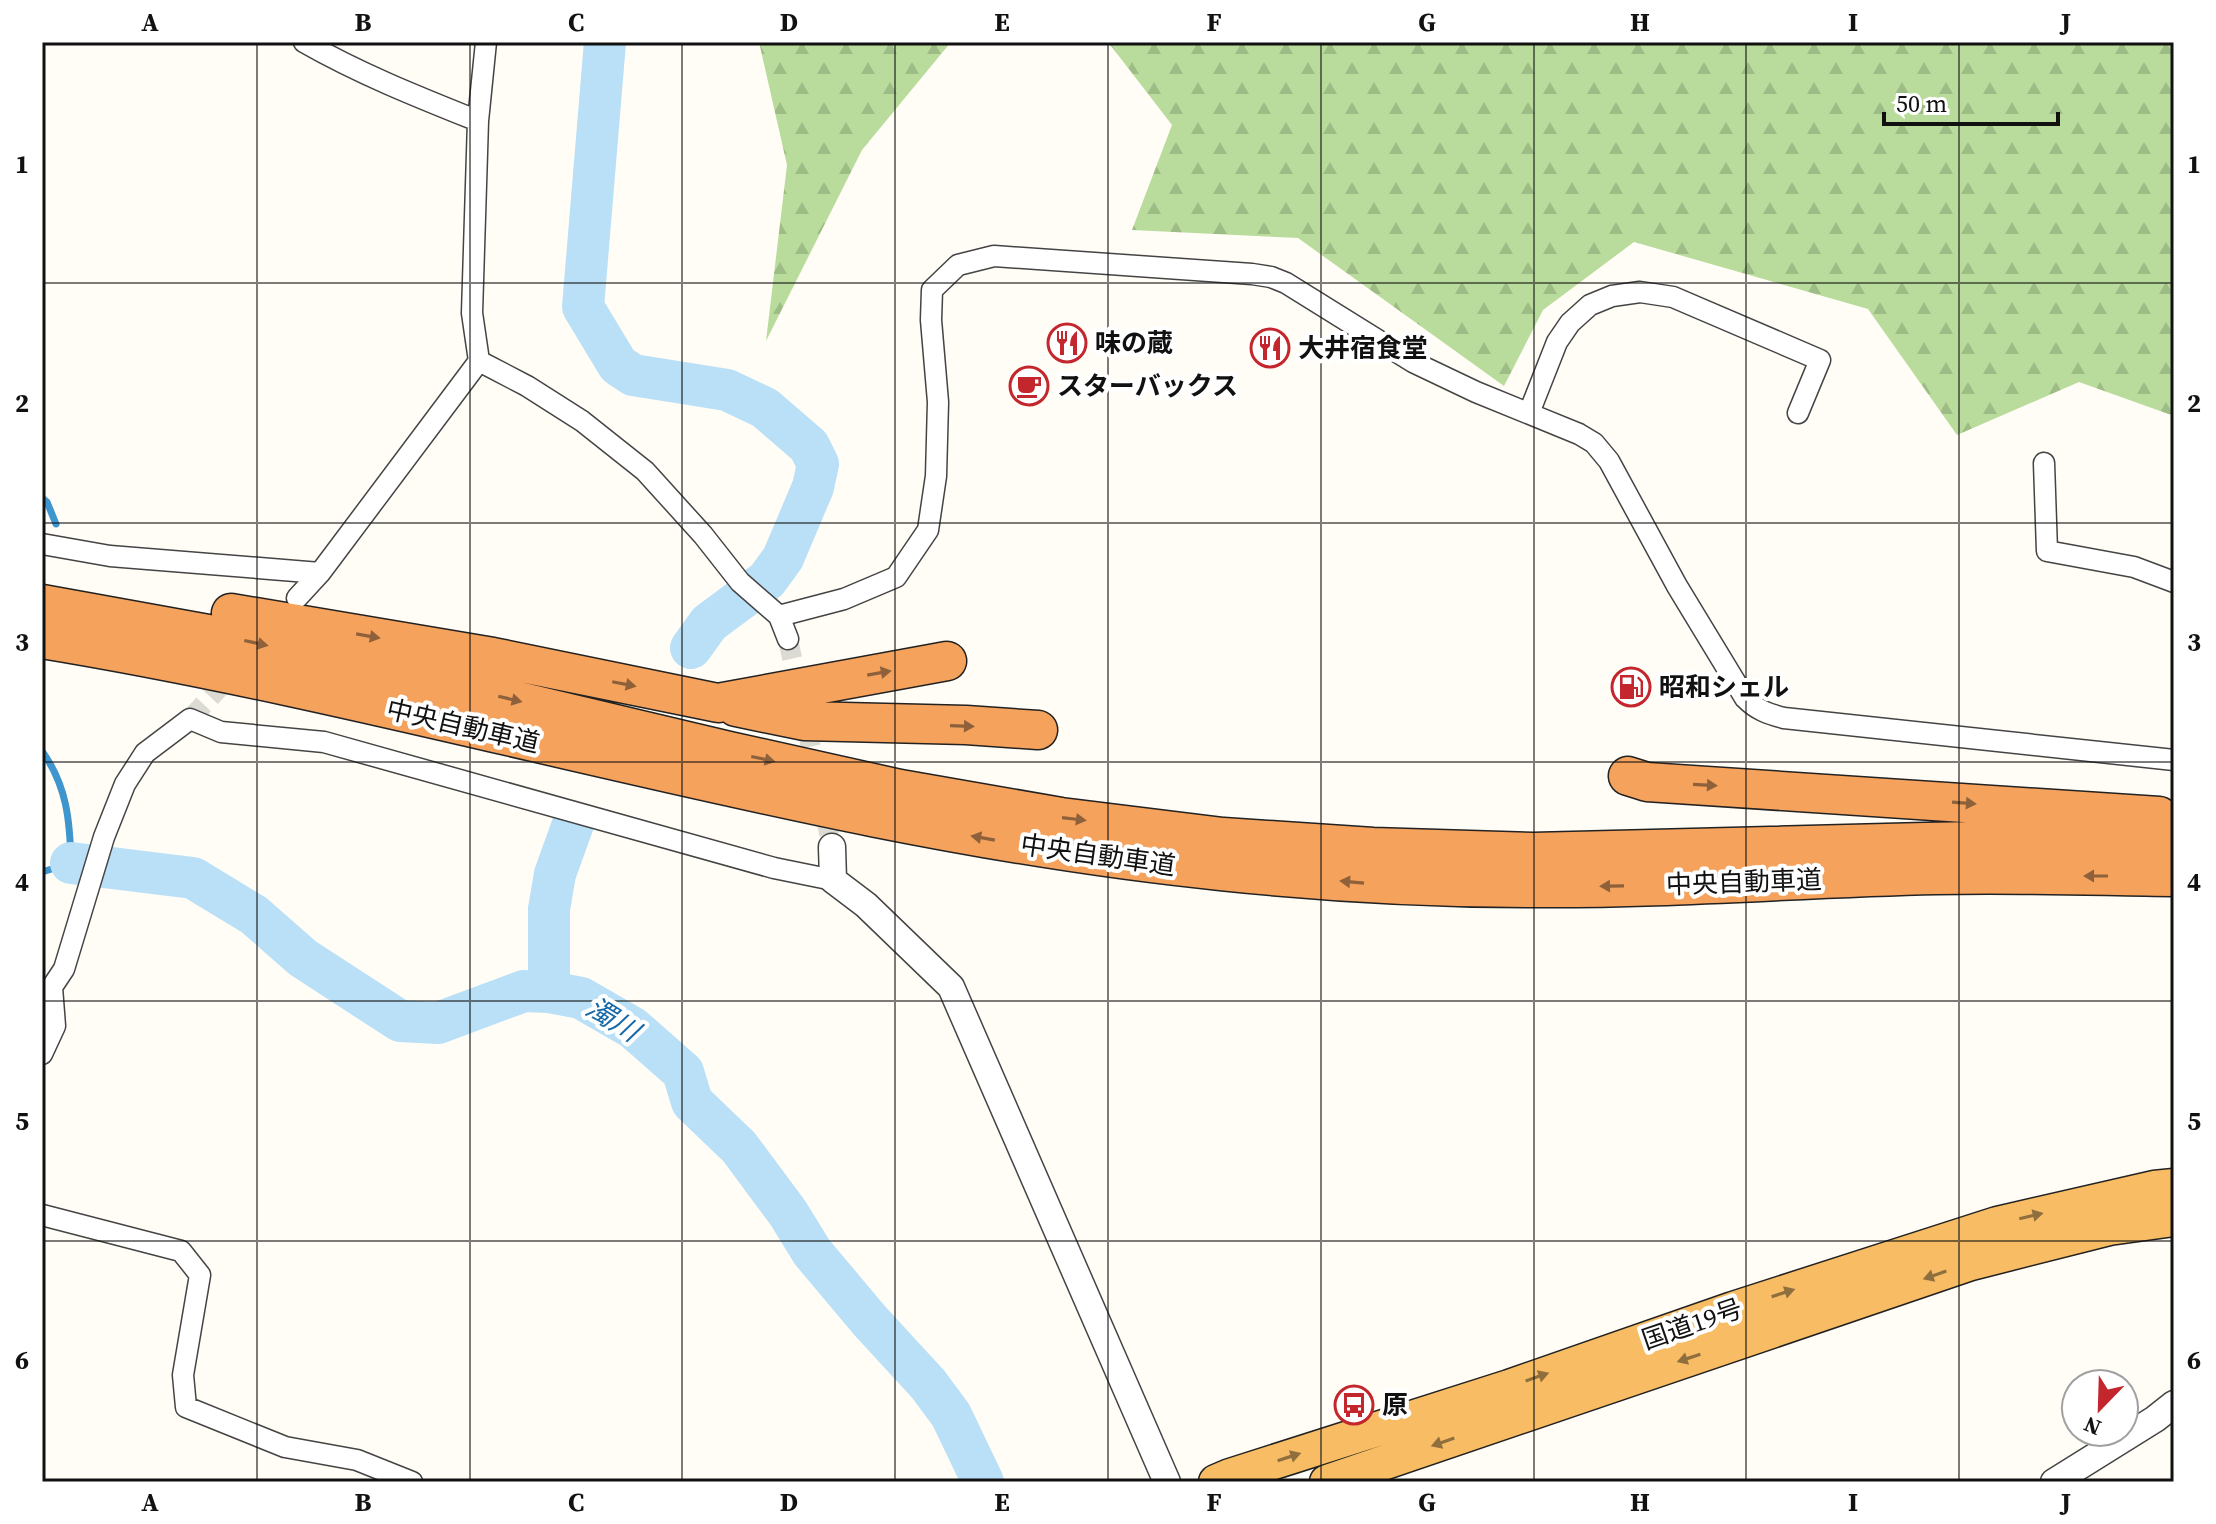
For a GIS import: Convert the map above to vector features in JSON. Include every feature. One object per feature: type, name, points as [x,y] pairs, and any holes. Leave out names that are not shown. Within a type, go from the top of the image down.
[{"type":"highway","points":[[42,585],[493,657],[804,721],[1038,730]]},
{"type":"highway","name":"中央自動車道","points":[[42,604],[230,638],[427,680],[900,789],[1061,817],[1223,837],[1373,847],[1533,852],[1940,841],[2174,841]]},
{"type":"highway","name":"中央自動車道","points":[[42,639],[268,681],[720,786],[893,822],[1058,851],[1220,871],[1371,884],[1536,888],[1939,875],[2174,877]]},
{"type":"highway","points":[[718,703],[947,661]]},
{"type":"highway","points":[[1628,776],[1647,782],[2174,817]]},
{"type":"highway","name":"国道19号","points":[[1216,1482],[1997,1224],[2174,1186]]},
{"type":"highway","name":"国道19号","points":[[1327,1482],[1971,1263],[2109,1228],[2174,1219]]},
{"type":"street","points":[[304,42],[382,83],[478,121]]},
{"type":"street","points":[[297,598],[320,573],[479,361],[472,313],[478,121],[486,42]]},
{"type":"street","points":[[779,616],[844,599],[896,577],[928,530],[936,476],[938,402],[931,320],[932,290],[958,265],[994,256],[1252,274],[1271,277],[1304,293],[1413,362],[1594,443],[1609,461],[1677,586],[1745,698],[1757,709],[1784,718],[2174,760]]},
{"type":"street","points":[[1529,413],[1557,342],[1570,323],[1590,305],[1612,296],[1640,292],[1673,297],[1820,360],[1798,413]]},
{"type":"street","points":[[479,361],[527,386],[582,421],[645,471],[703,535],[740,582],[779,616],[788,639]]},
{"type":"street","points":[[2044,463],[2047,551],[2134,567],[2174,582]]},
{"type":"street","points":[[52,546],[110,556],[320,573]]},
{"type":"street","points":[[42,1054],[55,1026],[47,993],[64,969],[100,849],[125,784],[145,753],[190,719],[221,732],[324,742],[774,868],[833,880],[866,905],[951,987],[1167,1482]]},
{"type":"street","points":[[832,847],[833,880]]},
{"type":"street","points":[[42,1215],[181,1251],[200,1275],[183,1375],[186,1407],[285,1447],[357,1460],[412,1482]]},
{"type":"street","points":[[2054,1482],[2174,1404]]},
{"type":"green space","points":[[759,42],[951,42],[862,150],[766,341],[787,165]]},
{"type":"green space","points":[[1108,42],[2174,42],[2174,416],[2079,382],[1957,435],[1868,309],[1634,242],[1543,310],[1504,386],[1298,238],[1132,230],[1172,125]]},
{"type":"waterway","points":[[605,42],[583,307],[618,365],[633,375],[727,390],[765,408],[809,446],[818,464],[813,487],[783,558],[767,580],[709,623],[691,648]]},
{"type":"waterway","points":[[42,498],[47,502],[56,524]]},
{"type":"waterway","points":[[42,751],[57,777],[66,804],[71,863],[42,872]]},
{"type":"waterway","points":[[549,992],[549,909],[555,874],[573,824]]},
{"type":"waterway","name":"濁川","points":[[71,863],[193,878],[254,915],[303,958],[400,1021],[438,1023],[524,991],[581,998],[633,1028],[683,1072],[692,1102],[739,1147],[788,1213],[812,1252],[928,1384],[951,1415],[983,1482]]},
{"type":"tunnel","points":[[788,639],[832,847]]},
{"type":"tunnel","points":[[190,719],[235,671]]},
{"type":"place","name":"味の蔵","points":[[1067,343]]},
{"type":"place","name":"大井宿食堂","points":[[1270,348]]},
{"type":"place","name":"スターバックス","points":[[1029,386]]},
{"type":"place","name":"昭和シェル","points":[[1631,687]]},
{"type":"place","name":"原","points":[[1354,1405]]}]
